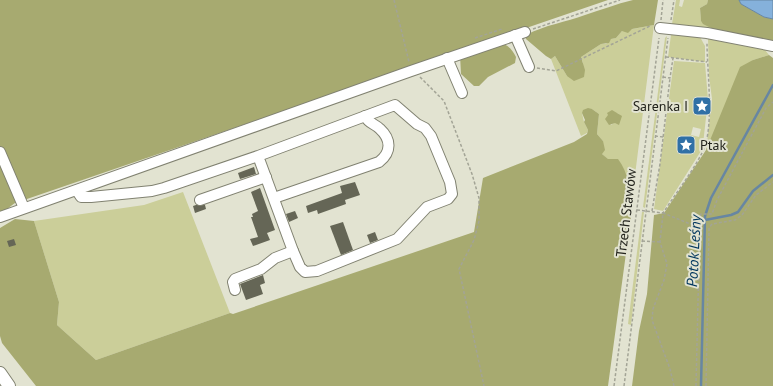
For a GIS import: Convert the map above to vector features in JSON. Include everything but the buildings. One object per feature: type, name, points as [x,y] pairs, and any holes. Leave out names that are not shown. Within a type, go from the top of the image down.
[{"type":"main road","points":[[0,373],[9,386]]},
{"type":"street","points":[[665,29],[707,33],[773,46]]},
{"type":"street","points":[[0,217],[77,191],[447,58],[525,32]]},
{"type":"street","points":[[515,35],[529,67]]},
{"type":"street","points":[[447,58],[462,93]]},
{"type":"street","points":[[77,191],[81,197],[91,198],[152,191],[258,156],[396,105],[417,124],[425,128],[431,136],[450,182],[452,194],[448,199],[427,208],[397,239],[317,271],[305,272],[300,267],[293,251],[258,156]]},
{"type":"street","points":[[274,198],[379,162],[386,156],[389,149],[388,140],[379,128],[368,122],[365,116]]},
{"type":"street","points":[[0,152],[24,208]]},
{"type":"street","points":[[200,200],[266,177]]},
{"type":"street","points":[[235,290],[233,282],[235,279],[261,270],[275,258],[293,251]]},
{"type":"path","points":[[394,0],[411,71],[444,101],[472,174],[479,198],[479,220],[474,240],[459,269],[484,386]]},
{"type":"path","points":[[525,32],[620,0]]},
{"type":"path","points":[[662,12],[663,0]]},
{"type":"path","points":[[624,386],[666,57],[665,29],[674,0]]},
{"type":"path","points":[[529,67],[556,71],[649,26],[665,29]]},
{"type":"path","points":[[674,386],[670,369],[652,320],[652,309],[664,280],[667,264],[660,242],[663,213],[703,152],[708,124],[710,100],[707,62],[707,33]]},
{"type":"path","name":"Trzech Stawów","points":[[614,386],[658,43]]},
{"type":"path","points":[[666,57],[707,62]]},
{"type":"path","points":[[652,211],[673,58]]},
{"type":"path","points":[[663,77],[670,78]]},
{"type":"path","points":[[696,386],[701,214],[712,214],[717,200],[766,108],[773,102]]},
{"type":"path","points":[[656,136],[663,137]]},
{"type":"path","points":[[706,386],[709,228],[712,224],[735,220],[742,215],[756,195],[773,182]]},
{"type":"path","points":[[637,210],[663,213],[700,228]]},
{"type":"path","points":[[642,241],[660,242]]},
{"type":"green space","points":[[0,0],[608,0],[14,203],[0,213]]},
{"type":"green space","points":[[633,0],[658,0],[654,25],[632,29],[628,33],[622,31],[616,38],[611,39],[609,43],[601,44],[581,57],[585,70],[584,77],[574,81],[567,76],[555,56],[551,59],[526,39],[526,35],[541,29]]},
{"type":"green space","points":[[676,0],[680,0],[679,6],[682,7],[684,0],[708,0],[707,4],[700,8],[701,21],[713,29],[672,24]]},
{"type":"green space","points":[[708,0],[739,0],[741,4],[764,17],[773,19],[773,43],[713,29],[703,24],[701,21],[700,8],[707,4]]},
{"type":"green space","points":[[654,25],[632,209],[628,177],[602,154],[603,141],[597,134],[599,114],[592,109],[582,113],[588,130],[587,133],[581,136],[551,59],[555,56],[567,76],[583,63],[581,57],[601,44],[606,44],[611,39],[616,38],[622,31]],"holes":[[[616,113],[619,114],[620,119],[611,125],[607,118],[609,115]]]},
{"type":"green space","points":[[671,35],[700,37],[705,46],[705,62],[668,57]]},
{"type":"green space","points":[[667,36],[645,208],[643,207],[665,38]]},
{"type":"green space","points":[[708,39],[765,50],[769,55],[753,60],[706,150],[712,99],[709,76]]},
{"type":"green space","points":[[499,42],[507,46],[513,52],[516,57],[515,63],[488,77],[479,86],[474,86],[461,74],[460,55]]},
{"type":"green space","points":[[769,55],[773,58],[773,386],[632,386],[639,331],[647,294],[654,215],[664,213],[706,150],[740,67],[753,60]]},
{"type":"green space","points":[[674,61],[705,63],[708,100],[701,151],[663,211],[654,209]],"holes":[[[693,127],[701,129],[699,137],[691,135]]]},
{"type":"green space","points":[[588,108],[599,114],[597,134],[603,141],[605,150],[602,154],[608,159],[618,159],[625,170],[631,196],[632,209],[608,386],[36,386],[2,343],[0,336],[0,228],[15,219],[34,221],[59,302],[57,325],[96,360],[230,313],[233,314],[474,232],[483,178],[574,142],[587,134],[588,130],[582,113],[583,110]]},
{"type":"green space","points":[[612,110],[622,116],[619,125],[615,123],[609,125],[605,119],[608,115],[607,113]]},
{"type":"green space","points":[[183,192],[230,313],[96,360],[57,325],[59,302],[34,221],[144,205]]},
{"type":"green space","points":[[642,212],[644,212],[631,325],[628,324]]},
{"type":"water","points":[[739,0],[773,0],[773,19],[764,17],[741,4]]},
{"type":"waterway","name":"Potok Leśny","points":[[701,386],[705,216],[711,198],[773,85]]},
{"type":"waterway","points":[[705,220],[731,215],[738,212],[753,191],[773,175]]},
{"type":"place","name":"Sarenka I","points":[[702,106]]},
{"type":"place","name":"Ptak","points":[[686,145]]}]
